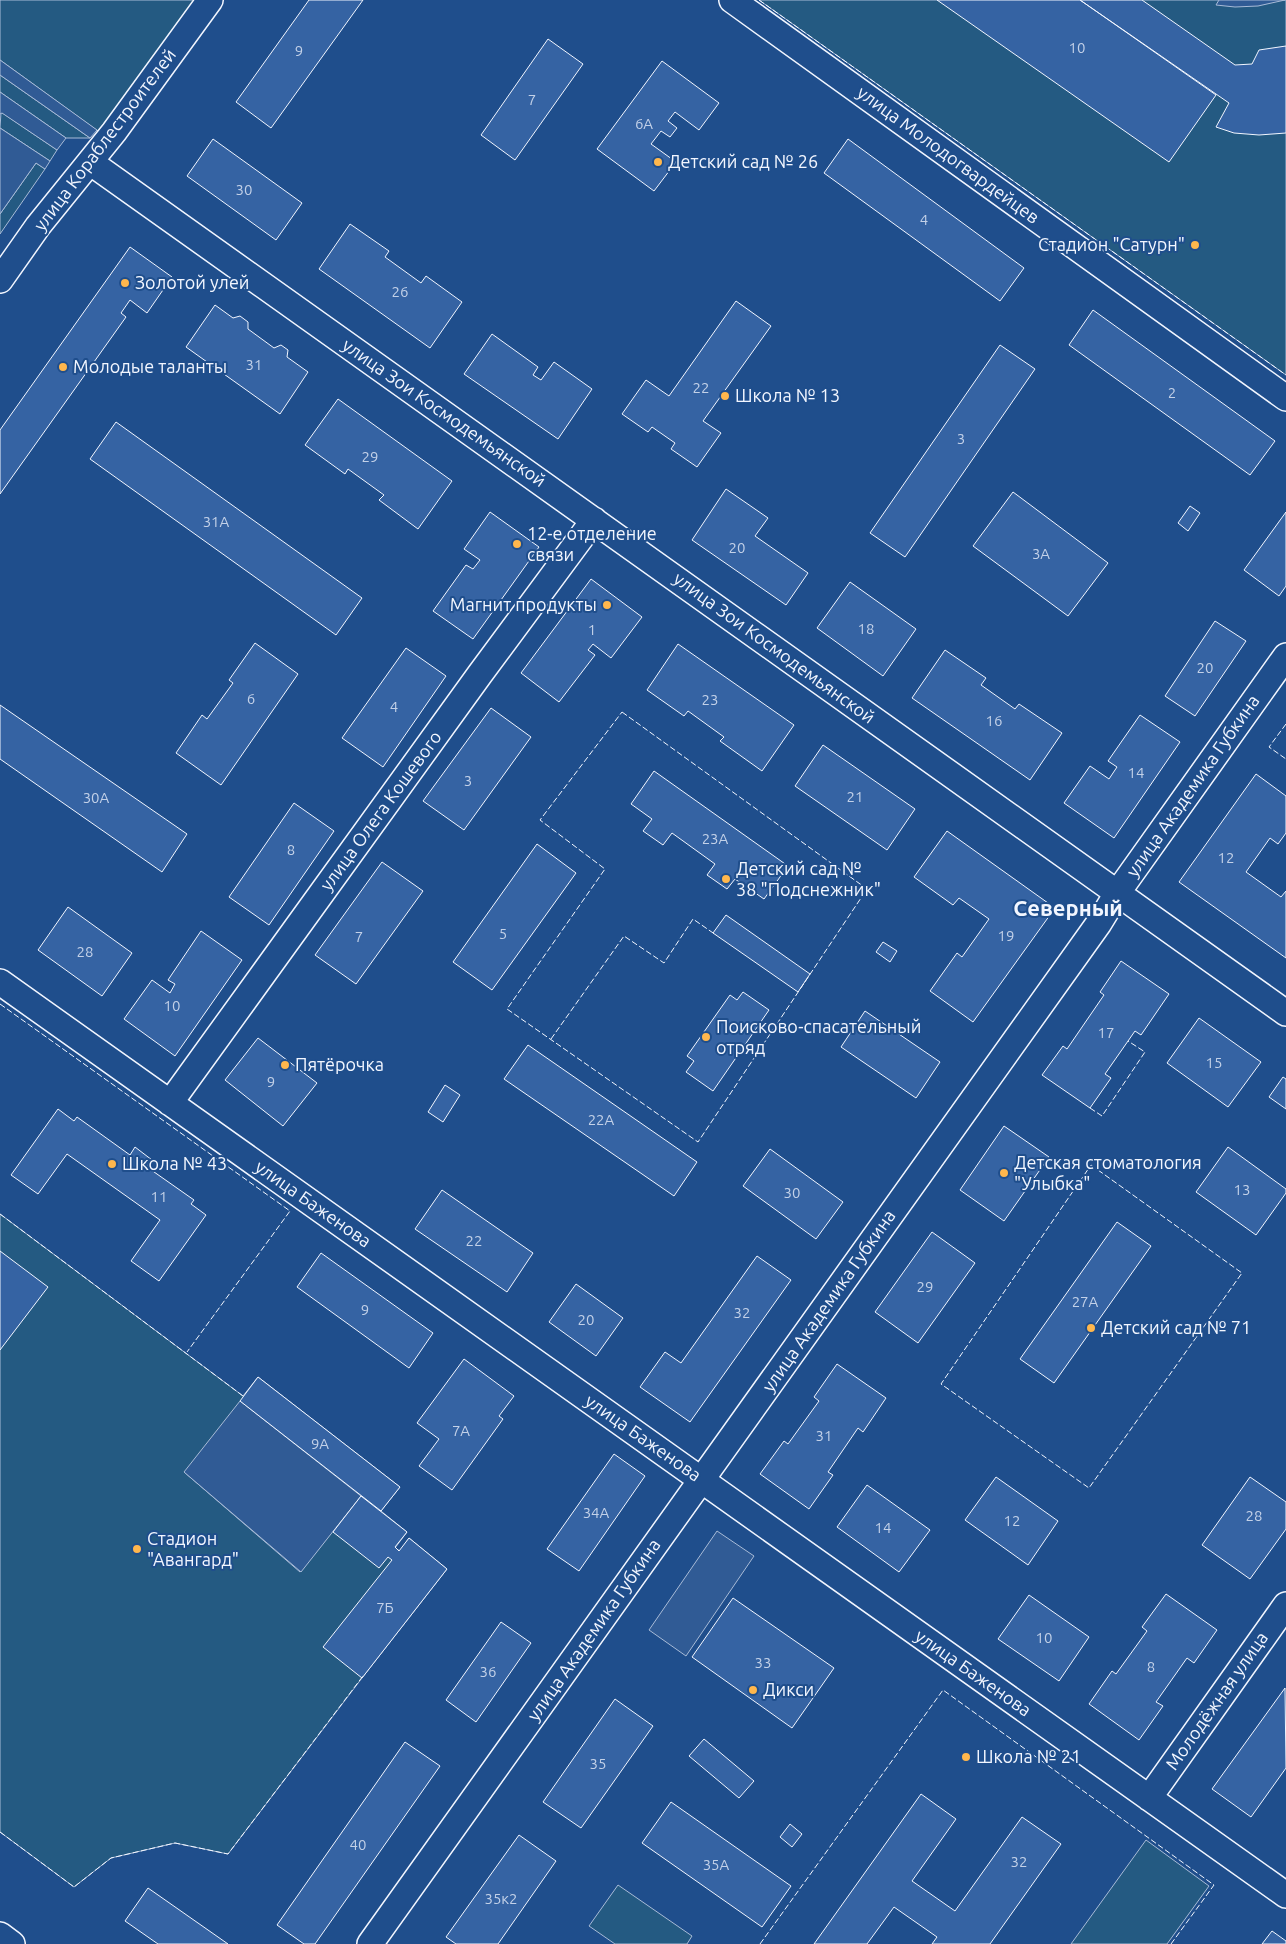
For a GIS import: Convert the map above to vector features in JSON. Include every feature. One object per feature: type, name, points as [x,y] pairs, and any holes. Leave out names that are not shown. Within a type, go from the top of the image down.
[{"type":"street","name":"улица Кораблестроителей","points":[[0,280],[38,226],[114,132],[210,0]]},
{"type":"street","name":"улица Молодогвардейцев","points":[[732,0],[1286,398]]},
{"type":"street","name":"улица Зои Космодемьянской","points":[[90,162],[1286,1013]]},
{"type":"street","name":"улица Олега Кошевого","points":[[170,1103],[480,674],[594,520]]},
{"type":"street","name":"улица Академика Губкина","points":[[371,1944],[1099,923],[1118,892],[1286,656]]},
{"type":"street","name":"улица Баженова","points":[[0,982],[1286,1895]]},
{"type":"street","name":"Молодёжная улица","points":[[1149,1798],[1286,1605]]},
{"type":"street","points":[[0,1935],[12,1944]]},
{"type":"shaded area","points":[[0,0],[198,0],[102,134],[0,60]]},
{"type":"shaded area","name":"Стадион \"Сатурн\"","points":[[759,0],[1286,0],[1286,375]]},
{"type":"shaded area","points":[[1219,0],[1285,0],[1258,6],[1235,7],[1216,5]]},
{"type":"shaded area","points":[[0,60],[97,130],[90,138],[0,75]]},
{"type":"shaded area","points":[[0,75],[90,138],[66,138],[0,92]]},
{"type":"shaded area","points":[[0,92],[66,138],[57,150],[2,113],[0,114]]},
{"type":"shaded area","points":[[1,112],[57,150],[50,161],[0,128]]},
{"type":"shaded area","points":[[0,128],[50,161],[45,169],[36,163],[0,214]]},
{"type":"shaded area","points":[[36,163],[45,169],[0,234],[0,214]]},
{"type":"shaded area","name":"Стадион \"Авангард\"","points":[[0,1214],[243,1396],[258,1377],[400,1487],[381,1511],[407,1532],[395,1548],[400,1551],[409,1538],[447,1569],[228,1854],[175,1843],[111,1858],[74,1887],[0,1832]],"holes":[[[184,1472],[361,1496],[300,1572]]]},
{"type":"shaded area","points":[[240,1401],[361,1496],[301,1572],[184,1472]]},
{"type":"shaded area","points":[[717,1531],[754,1556],[686,1656],[649,1630]]},
{"type":"shaded area","points":[[1146,1840],[1209,1886],[1167,1944],[1071,1944]]},
{"type":"shaded area","points":[[618,1885],[692,1936],[687,1944],[615,1944],[589,1926]]},
{"type":"building","points":[[309,0],[363,0],[271,128],[236,102]]},
{"type":"building","points":[[937,0],[1080,0],[1216,95],[1169,162]]},
{"type":"building","points":[[1080,0],[1142,0],[1235,65],[1252,64],[1259,50],[1286,46],[1286,133],[1259,135],[1234,133],[1216,127],[1229,103]]},
{"type":"building","points":[[548,39],[583,64],[515,160],[481,135]]},
{"type":"building","points":[[662,61],[719,103],[699,130],[675,112],[668,121],[677,128],[670,137],[661,131],[651,144],[676,162],[654,191],[597,149]]},
{"type":"building","points":[[213,139],[302,203],[276,240],[187,176]]},
{"type":"building","points":[[848,139],[1024,268],[1000,301],[824,173]]},
{"type":"building","points":[[350,224],[389,251],[385,257],[421,283],[426,276],[462,302],[430,348],[319,269]]},
{"type":"building","points":[[130,247],[172,277],[147,313],[130,300],[121,313],[126,317],[0,494],[0,430]]},
{"type":"building","points":[[736,301],[771,326],[703,421],[721,433],[697,467],[671,449],[675,443],[652,427],[648,432],[622,414],[646,380],[669,396]]},
{"type":"building","points":[[215,305],[233,318],[240,316],[248,322],[248,329],[274,348],[281,345],[288,350],[287,357],[308,372],[280,414],[186,347]]},
{"type":"building","points":[[1093,310],[1275,441],[1250,475],[1069,345]]},
{"type":"building","points":[[492,334],[538,367],[533,375],[541,380],[554,362],[592,389],[558,439],[464,374]]},
{"type":"building","points":[[1000,345],[1035,369],[905,557],[870,533]]},
{"type":"building","points":[[338,399],[452,481],[418,529],[379,500],[384,495],[348,469],[345,474],[305,445]]},
{"type":"building","points":[[116,422],[362,598],[336,635],[90,459]]},
{"type":"building","points":[[726,489],[768,518],[755,536],[808,573],[786,605],[692,540]]},
{"type":"building","points":[[1013,492],[1108,563],[1068,616],[973,546]]},
{"type":"building","points":[[1190,506],[1200,513],[1188,531],[1178,523]]},
{"type":"building","points":[[490,512],[539,547],[473,639],[433,611],[466,565],[473,569],[480,560],[464,549]]},
{"type":"building","points":[[1286,512],[1286,586],[1279,596],[1244,570]]},
{"type":"building","points":[[591,579],[642,617],[611,658],[593,644],[588,650],[595,655],[559,702],[521,673]]},
{"type":"building","points":[[850,582],[916,629],[883,676],[817,628]]},
{"type":"building","points":[[1215,621],[1246,641],[1195,716],[1165,696]]},
{"type":"building","points":[[255,643],[298,674],[221,785],[176,753],[202,715],[207,719],[233,683],[229,680]]},
{"type":"building","points":[[678,644],[794,725],[762,771],[720,741],[724,737],[688,711],[684,716],[647,690]]},
{"type":"building","points":[[406,648],[446,676],[383,767],[342,738]]},
{"type":"building","points":[[945,650],[986,678],[981,685],[1015,709],[1019,704],[1062,733],[1030,780],[912,698]]},
{"type":"building","points":[[0,705],[187,834],[162,872],[0,759]]},
{"type":"building","points":[[491,708],[531,737],[464,830],[423,801]]},
{"type":"building","points":[[1140,715],[1180,742],[1114,838],[1064,803],[1090,766],[1109,779],[1117,767],[1108,761]]},
{"type":"building","points":[[823,745],[915,809],[887,850],[795,786]]},
{"type":"building","points":[[654,771],[788,866],[764,899],[735,879],[727,889],[707,875],[715,864],[672,833],[663,845],[643,831],[652,819],[631,804]]},
{"type":"building","points":[[1256,774],[1286,796],[1286,833],[1278,844],[1270,838],[1246,872],[1281,897],[1286,891],[1286,958],[1179,882]]},
{"type":"building","points":[[294,803],[334,831],[269,925],[229,897]]},
{"type":"building","points":[[947,831],[1055,908],[973,1022],[930,991],[957,953],[962,957],[989,919],[959,898],[953,905],[914,877]]},
{"type":"building","points":[[537,844],[576,873],[492,990],[453,962]]},
{"type":"building","points":[[382,862],[423,891],[356,984],[315,955]]},
{"type":"building","points":[[68,907],[132,953],[102,996],[38,950]]},
{"type":"building","points":[[726,915],[810,974],[798,992],[713,933]]},
{"type":"building","points":[[201,931],[242,960],[175,1056],[124,1019],[152,980],[170,993],[175,984],[168,980]]},
{"type":"building","points":[[883,942],[897,951],[890,962],[876,952]]},
{"type":"building","points":[[1121,961],[1169,994],[1141,1035],[1135,1031],[1105,1074],[1111,1078],[1090,1108],[1042,1075],[1063,1046],[1067,1049],[1104,995],[1100,992]]},
{"type":"building","points":[[743,992],[769,1010],[713,1091],[686,1072],[694,1061],[687,1056],[730,995],[737,1000]]},
{"type":"building","points":[[865,1011],[940,1062],[916,1098],[841,1047]]},
{"type":"building","points":[[1199,1018],[1261,1062],[1228,1107],[1167,1063]]},
{"type":"building","points":[[258,1038],[317,1083],[283,1126],[225,1080]]},
{"type":"building","points":[[528,1045],[697,1162],[674,1196],[504,1079]]},
{"type":"building","points":[[1283,1077],[1286,1079],[1286,1109],[1269,1097]]},
{"type":"building","points":[[445,1085],[460,1095],[443,1122],[428,1112]]},
{"type":"building","points":[[58,1109],[74,1121],[77,1117],[130,1155],[135,1147],[152,1160],[147,1167],[194,1200],[191,1204],[206,1215],[159,1281],[131,1261],[160,1220],[67,1154],[38,1194],[11,1175]]},
{"type":"building","name":"Детская стоматология \"Улыбка\"","points":[[1004,1126],[1049,1157],[1004,1221],[960,1190]]},
{"type":"building","points":[[1228,1147],[1286,1189],[1286,1193],[1256,1235],[1196,1192]]},
{"type":"building","points":[[770,1149],[843,1202],[816,1239],[743,1186]]},
{"type":"building","points":[[442,1190],[533,1253],[507,1292],[415,1229]]},
{"type":"building","points":[[1117,1222],[1151,1246],[1054,1383],[1020,1359]]},
{"type":"building","points":[[932,1232],[975,1263],[918,1343],[875,1312]]},
{"type":"building","points":[[0,1251],[48,1287],[0,1350]]},
{"type":"building","points":[[321,1253],[433,1333],[409,1368],[297,1287]]},
{"type":"building","points":[[757,1256],[791,1280],[690,1422],[640,1387],[665,1352],[681,1363]]},
{"type":"building","points":[[576,1284],[623,1318],[596,1356],[549,1322]]},
{"type":"building","points":[[464,1359],[514,1396],[499,1416],[503,1419],[452,1490],[419,1466],[439,1439],[417,1423]]},
{"type":"building","points":[[837,1364],[886,1398],[863,1432],[858,1428],[828,1472],[833,1475],[809,1509],[760,1474],[784,1441],[788,1444],[819,1401],[814,1397]]},
{"type":"building","points":[[258,1377],[400,1487],[381,1511],[240,1401]]},
{"type":"building","points":[[614,1454],[645,1476],[579,1571],[547,1549]]},
{"type":"building","points":[[996,1477],[1058,1521],[1028,1565],[965,1520]]},
{"type":"building","points":[[1250,1477],[1286,1502],[1286,1529],[1250,1579],[1202,1545]]},
{"type":"building","points":[[867,1485],[930,1530],[899,1572],[837,1527]]},
{"type":"building","points":[[361,1496],[407,1532],[395,1547],[399,1551],[409,1538],[447,1569],[362,1678],[323,1647],[392,1560],[388,1557],[379,1568],[333,1532]]},
{"type":"building","points":[[1166,1594],[1217,1630],[1194,1663],[1187,1658],[1156,1702],[1163,1706],[1139,1740],[1089,1704],[1112,1671],[1116,1674],[1147,1631],[1142,1627]]},
{"type":"building","points":[[1029,1595],[1089,1637],[1059,1681],[998,1639]]},
{"type":"building","points":[[733,1598],[834,1668],[792,1728],[692,1657]]},
{"type":"building","points":[[501,1622],[531,1643],[476,1722],[446,1700]]},
{"type":"building","points":[[1285,1688],[1286,1768],[1251,1817],[1212,1789]]},
{"type":"building","points":[[615,1699],[653,1726],[581,1828],[543,1802]]},
{"type":"building","points":[[704,1739],[754,1781],[739,1798],[689,1756]]},
{"type":"building","points":[[405,1742],[440,1766],[315,1944],[304,1944],[277,1925]]},
{"type":"building","points":[[921,1794],[956,1819],[912,1881],[955,1911],[1022,1817],[1061,1844],[990,1944],[932,1944],[937,1937],[894,1907],[867,1944],[814,1944]]},
{"type":"building","points":[[671,1802],[791,1886],[762,1927],[642,1843]]},
{"type":"building","points":[[790,1824],[802,1834],[792,1847],[780,1837]]},
{"type":"building","points":[[519,1835],[556,1861],[498,1944],[456,1944],[446,1937]]},
{"type":"building","points":[[148,1888],[228,1944],[158,1944],[125,1921]]},
{"type":"building","points":[[1272,1931],[1286,1941],[1286,1944],[1262,1944]]},
{"type":"fence","points":[[759,0],[1286,375]]},
{"type":"fence","points":[[622,712],[867,889],[698,1142],[507,1009],[605,869],[540,820],[622,712]]},
{"type":"fence","points":[[1286,724],[1269,747],[1286,759]]},
{"type":"fence","points":[[551,1039],[624,936],[664,963],[693,919],[716,935]]},
{"type":"fence","points":[[0,1004],[290,1211],[187,1352]]},
{"type":"fence","points":[[1090,1108],[1102,1116],[1145,1052],[1128,1041]]},
{"type":"fence","points":[[1091,1165],[1242,1273],[1089,1488],[941,1384],[1091,1165]]},
{"type":"fence","points":[[0,1214],[244,1395]]},
{"type":"fence","points":[[0,1832],[74,1887],[111,1858],[175,1843],[228,1854],[363,1676]]},
{"type":"fence","points":[[760,1944],[943,1690],[1214,1885],[1171,1944]]},
{"type":"place","name":"Детский сад № 26","points":[[658,162]]},
{"type":"place","name":"Стадион \"Сатурн\"","points":[[1195,245]]},
{"type":"place","name":"Золотой улей","points":[[125,283]]},
{"type":"place","name":"Молодые таланты","points":[[63,367]]},
{"type":"place","name":"Школа № 13","points":[[725,396]]},
{"type":"place","name":"12-е отделение связи","points":[[517,544]]},
{"type":"place","name":"Магнит продукты","points":[[607,605]]},
{"type":"place","name":"Детский сад № 38 \"Подснежник\"","points":[[726,879]]},
{"type":"place","name":"Поисково-спасательный отряд","points":[[706,1037]]},
{"type":"place","name":"Пятёрочка","points":[[285,1065]]},
{"type":"place","name":"Школа № 43","points":[[112,1164]]},
{"type":"place","name":"Детская стоматология \"Улыбка\"","points":[[1004,1173]]},
{"type":"place","name":"Детский сад № 71","points":[[1091,1328]]},
{"type":"place","name":"Стадион \"Авангард\"","points":[[137,1549]]},
{"type":"place","name":"Дикси","points":[[753,1690]]},
{"type":"place","name":"Школа № 21","points":[[966,1757]]},
{"type":"district","name":"Северный","points":[[1068,908]]}]
